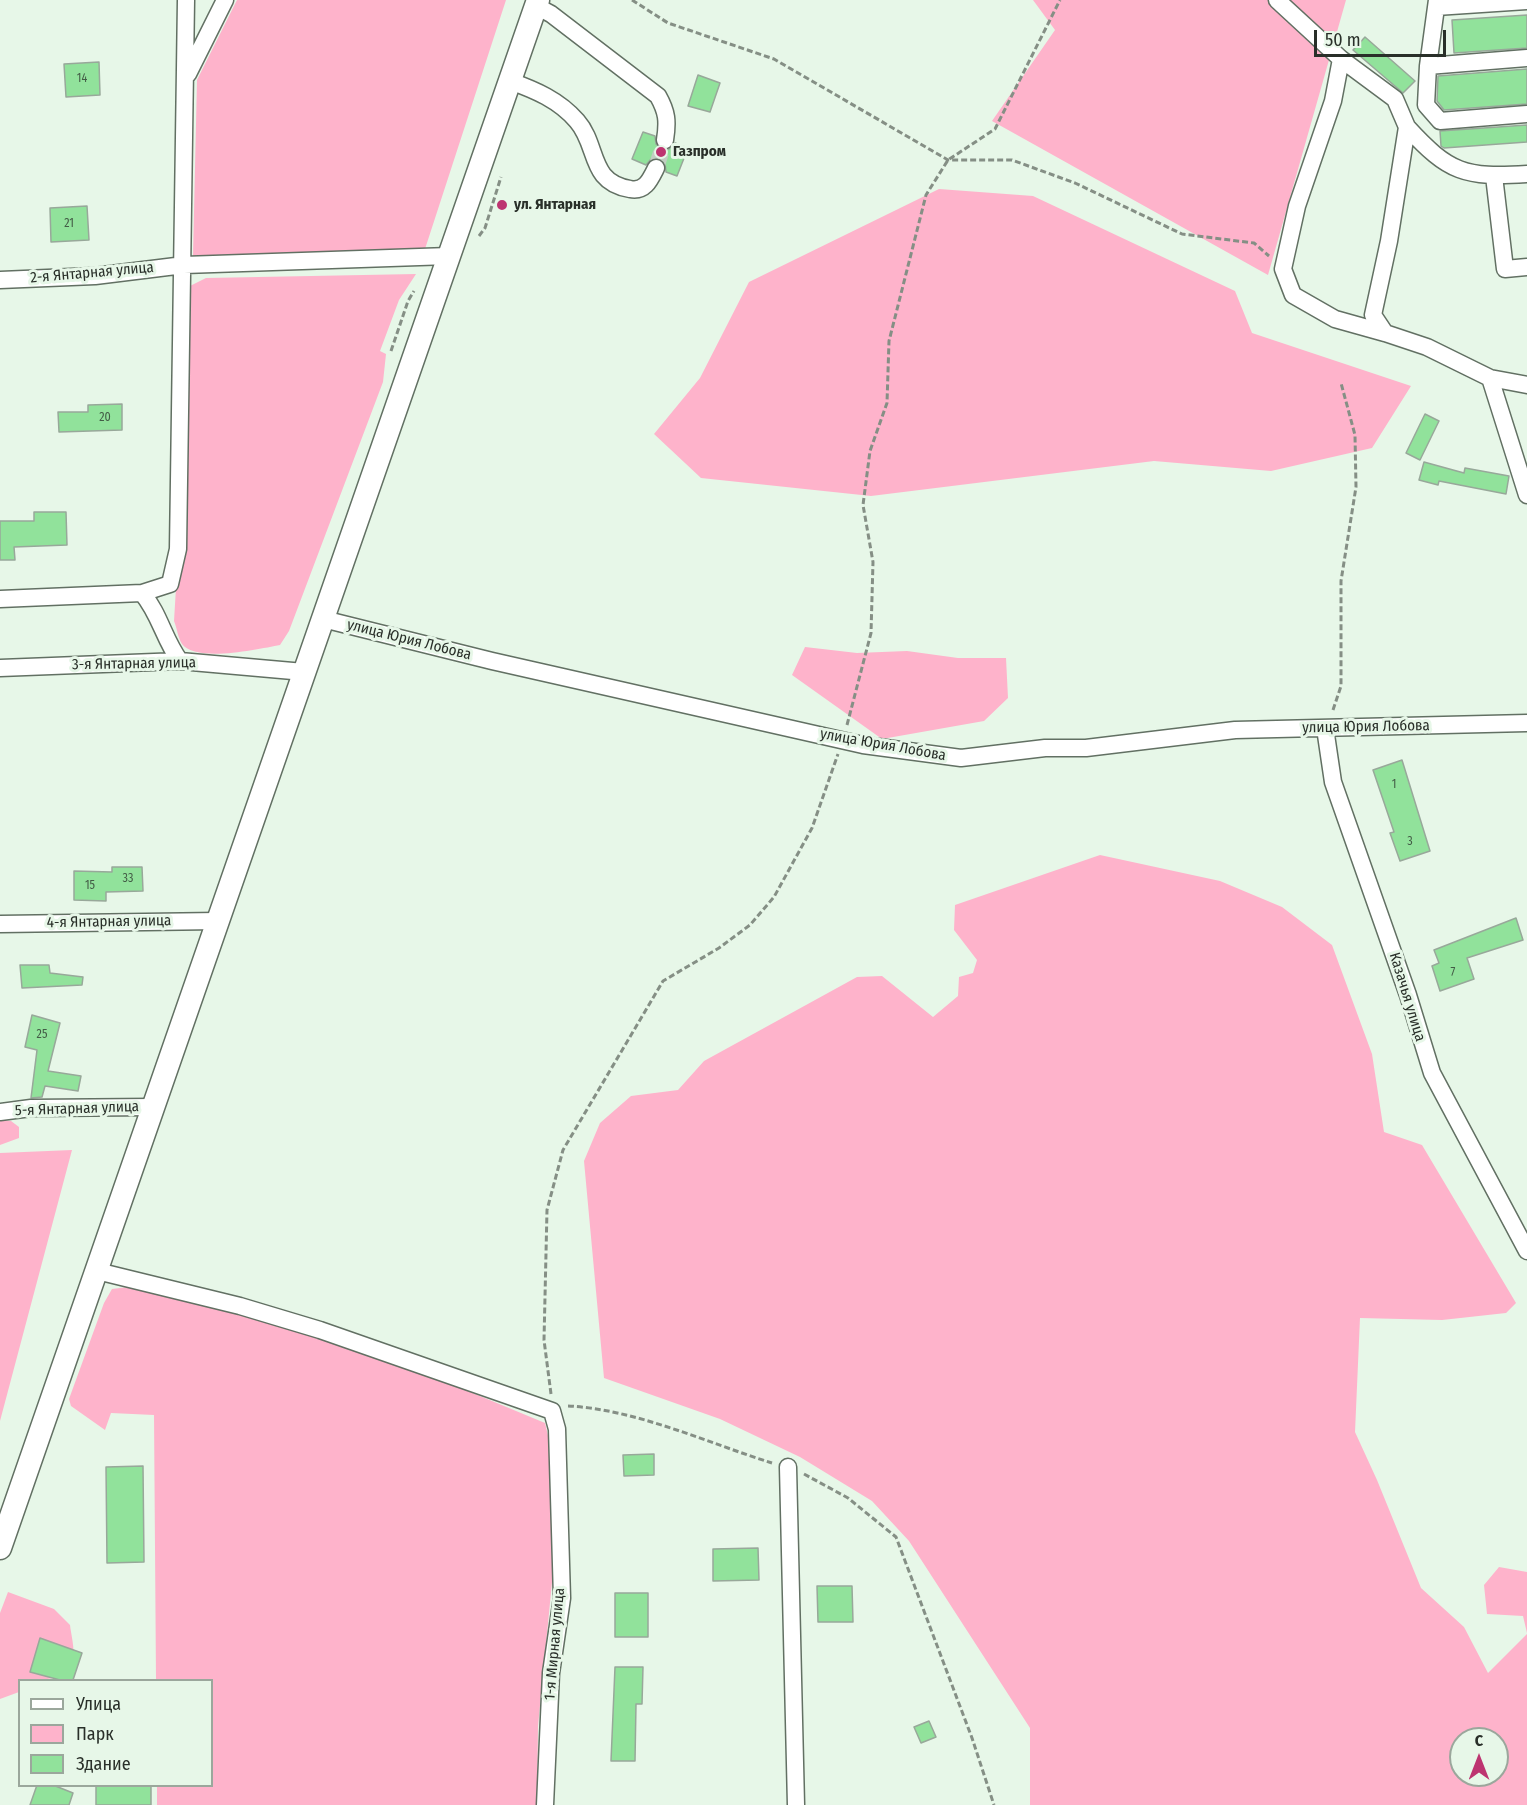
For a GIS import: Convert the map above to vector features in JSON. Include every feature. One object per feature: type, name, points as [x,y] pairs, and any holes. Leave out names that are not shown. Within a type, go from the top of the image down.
[{"type":"main road","points":[[0,1548],[537,3]]},
{"type":"street","points":[[0,599],[142,593],[170,584],[178,549],[184,265],[186,0]]},
{"type":"street","points":[[186,78],[225,0]]},
{"type":"street","points":[[1277,0],[1341,59],[1395,99],[1407,127],[1433,156],[1464,172],[1494,176],[1527,174]]},
{"type":"street","points":[[1527,1],[1437,3],[1428,66],[1426,105],[1440,121],[1527,114]]},
{"type":"street","points":[[537,3],[658,96],[666,110],[668,122],[665,140]]},
{"type":"street","points":[[1428,66],[1527,58]]},
{"type":"street","points":[[1341,59],[1333,101],[1297,206],[1283,269],[1293,295],[1335,319],[1385,333],[1455,359],[1490,378],[1527,385]]},
{"type":"street","points":[[510,81],[540,92],[564,108],[579,122],[597,168],[616,187],[636,190],[648,184],[656,168]]},
{"type":"street","points":[[1385,333],[1373,315],[1389,241],[1407,127]]},
{"type":"street","points":[[1494,176],[1505,269],[1527,267]]},
{"type":"street","name":"2-я Янтарная улица","points":[[0,280],[95,276],[184,265],[449,256]]},
{"type":"street","points":[[1490,378],[1497,407],[1527,495]]},
{"type":"street","points":[[142,593],[153,606],[169,646],[180,661]]},
{"type":"street","name":"улица Юрия Лобова","points":[[323,619],[843,740],[915,753],[961,758],[1045,748],[1086,748],[1235,730],[1527,723]]},
{"type":"street","name":"3-я Янтарная улица","points":[[0,668],[180,661],[304,672]]},
{"type":"street","name":"Казачья улица","points":[[1325,729],[1333,782],[1404,985],[1432,1073],[1527,1251]]},
{"type":"street","name":"4-я Янтарная улица","points":[[0,924],[218,921]]},
{"type":"street","name":"5-я Янтарная улица","points":[[0,1112],[31,1108],[153,1107]]},
{"type":"street","points":[[97,1270],[240,1306],[320,1330],[552,1411]]},
{"type":"street","name":"1-я Мирная улица","points":[[545,1805],[551,1673],[562,1598],[557,1430],[552,1411]]},
{"type":"street","points":[[788,1467],[796,1805]]},
{"type":"path","points":[[632,0],[668,23],[774,59],[948,160],[1012,160],[1075,183],[1182,234],[1254,243],[1283,269]]},
{"type":"path","points":[[994,1805],[972,1738],[896,1537],[848,1497],[788,1467],[654,1424],[588,1407],[568,1406],[552,1411],[544,1340],[547,1210],[563,1150],[663,981],[742,931],[774,897],[812,828],[843,740],[871,633],[873,562],[863,505],[870,451],[887,403],[889,341],[926,195],[948,160],[994,129],[1060,0]]},
{"type":"path","points":[[391,351],[408,301],[417,287]]},
{"type":"path","points":[[1325,729],[1341,686],[1341,581],[1356,487],[1355,435],[1341,383]]},
{"type":"green space","points":[[237,0],[506,0],[425,249],[193,256],[197,80]]},
{"type":"green space","points":[[1033,0],[1346,0],[1268,275],[992,121],[1055,30]]},
{"type":"green space","points":[[939,189],[1033,196],[1235,291],[1252,333],[1411,386],[1372,448],[1271,471],[1154,461],[871,496],[701,478],[654,434],[700,378],[749,282]]},
{"type":"green space","points":[[416,274],[399,300],[380,351],[386,354],[383,382],[289,631],[280,645],[270,647],[214,654],[189,650],[182,644],[174,621],[186,422],[190,286],[206,278]]},
{"type":"green space","points":[[805,647],[857,653],[907,651],[958,658],[1006,658],[1008,698],[984,721],[882,739],[792,675]]},
{"type":"green space","points":[[1100,855],[1220,881],[1282,907],[1332,945],[1372,1054],[1384,1132],[1422,1145],[1516,1303],[1506,1313],[1442,1320],[1360,1318],[1355,1432],[1421,1588],[1464,1627],[1488,1673],[1527,1634],[1527,1805],[1030,1805],[1030,1728],[909,1541],[872,1501],[800,1457],[720,1419],[604,1378],[584,1161],[600,1123],[631,1096],[678,1090],[704,1061],[857,977],[882,976],[933,1017],[958,996],[959,977],[973,973],[977,960],[954,930],[955,905]]},
{"type":"green space","points":[[0,1120],[11,1121],[19,1127],[19,1138],[0,1145]]},
{"type":"green space","points":[[72,1150],[0,1421],[0,1153]]},
{"type":"green space","points":[[136,1286],[243,1313],[451,1384],[545,1423],[551,1448],[553,1572],[538,1726],[537,1805],[157,1805],[157,1787],[213,1787],[213,1679],[156,1679],[154,1415],[111,1413],[105,1430],[71,1406],[69,1399],[104,1303],[112,1289]]},
{"type":"green space","points":[[1499,1567],[1527,1572],[1527,1633],[1523,1616],[1487,1614],[1484,1585]]},
{"type":"green space","points":[[8,1592],[54,1609],[70,1625],[73,1658],[70,1666],[58,1676],[47,1679],[18,1679],[18,1692],[0,1699],[0,1613]]},
{"type":"building","points":[[1527,15],[1527,48],[1454,53],[1452,20]]},
{"type":"building","points":[[1365,37],[1415,81],[1403,93],[1353,50]]},
{"type":"building","points":[[99,62],[100,95],[66,97],[64,64]]},
{"type":"building","points":[[1527,69],[1527,104],[1444,110],[1437,101],[1438,76]]},
{"type":"building","points":[[698,75],[720,83],[710,112],[688,106]]},
{"type":"building","points":[[1527,125],[1527,142],[1444,148],[1441,146],[1440,131]]},
{"type":"building","points":[[643,132],[655,136],[656,144],[663,150],[669,149],[675,143],[688,148],[677,176],[666,172],[665,163],[660,158],[651,159],[646,165],[632,159]]},
{"type":"building","points":[[87,206],[89,240],[51,242],[50,208]]},
{"type":"building","points":[[122,404],[122,430],[59,432],[58,412],[88,412],[88,405]]},
{"type":"building","points":[[1425,414],[1439,421],[1420,460],[1406,453]]},
{"type":"building","points":[[1424,462],[1464,473],[1465,468],[1509,476],[1506,494],[1439,481],[1438,485],[1419,480]]},
{"type":"building","points":[[34,512],[66,512],[67,545],[14,547],[15,560],[0,560],[0,521],[34,521]]},
{"type":"building","points":[[1402,760],[1430,851],[1400,861],[1390,833],[1394,832],[1373,770]]},
{"type":"building","points":[[112,867],[142,867],[143,891],[106,892],[106,901],[74,900],[74,871],[112,872]]},
{"type":"building","points":[[1516,918],[1523,940],[1467,958],[1474,979],[1440,991],[1432,966],[1439,963],[1434,950]]},
{"type":"building","points":[[20,965],[49,965],[50,973],[83,977],[82,985],[22,988]]},
{"type":"building","points":[[32,1015],[60,1023],[48,1071],[81,1076],[78,1091],[45,1086],[42,1097],[31,1098],[37,1050],[25,1047]]},
{"type":"building","points":[[654,1454],[654,1475],[624,1476],[623,1455]]},
{"type":"building","points":[[143,1466],[144,1562],[107,1563],[106,1467]]},
{"type":"building","points":[[758,1548],[759,1580],[713,1581],[713,1549]]},
{"type":"building","points":[[817,1586],[852,1586],[853,1622],[818,1622]]},
{"type":"building","points":[[615,1593],[648,1593],[648,1637],[615,1637]]},
{"type":"building","points":[[40,1638],[82,1653],[73,1679],[56,1679],[30,1672]]},
{"type":"building","points":[[615,1667],[643,1667],[642,1704],[636,1704],[635,1761],[611,1761]]},
{"type":"building","points":[[929,1721],[936,1737],[921,1743],[914,1727]]},
{"type":"building","points":[[36,1787],[58,1787],[73,1793],[69,1805],[30,1805]]},
{"type":"building","points":[[96,1787],[151,1787],[151,1805],[96,1805]]},
{"type":"tunnel","points":[[656,168],[665,140]]},
{"type":"place","name":"Газпром","points":[[661,152]]},
{"type":"place","name":"ул. Янтарная","points":[[502,205]]}]
